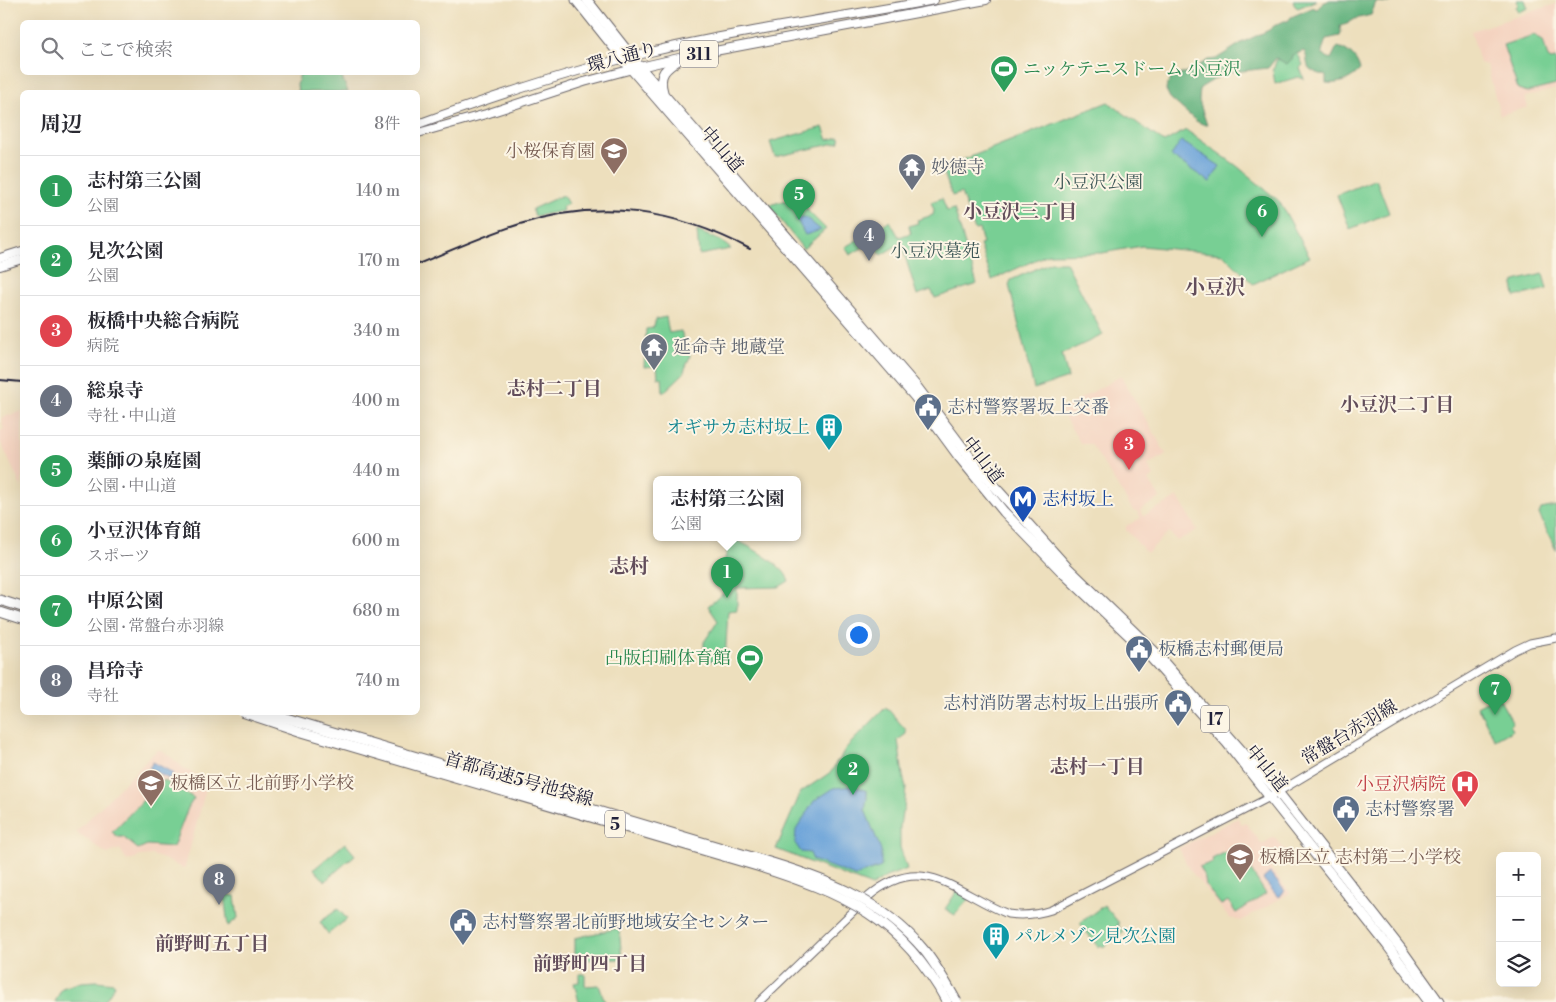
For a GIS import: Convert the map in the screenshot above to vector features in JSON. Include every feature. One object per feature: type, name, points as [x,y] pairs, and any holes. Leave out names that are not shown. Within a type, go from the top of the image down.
[{"type":"highway","name":"中山道","points":[[576,0],[627,57]]},
{"type":"highway","name":"中山道","points":[[587,0],[635,68],[915,397],[959,458],[1004,512],[1062,572],[1143,650],[1227,743],[1387,945],[1429,1002]]},
{"type":"highway","points":[[666,96],[662,86],[662,75],[669,67],[683,57]]},
{"type":"highway","name":"中山道","points":[[635,68],[666,96],[917,387],[979,469],[1013,508],[1067,567],[1142,637],[1278,792],[1402,950],[1439,1002]]},
{"type":"highway","points":[[0,600],[20,608]]},
{"type":"highway","points":[[0,604],[20,609]]},
{"type":"highway","points":[[0,612],[20,618]]},
{"type":"highway","points":[[0,617],[20,623]]},
{"type":"highway","name":"首都高速5号池袋線","points":[[251,715],[312,735],[757,866],[830,892],[870,914],[901,938],[928,971],[947,1002]]},
{"type":"highway","name":"首都高速5号池袋線","points":[[275,715],[760,859],[830,883],[868,902],[907,932],[936,966],[957,1002]]},
{"type":"main road","name":"環八通り","points":[[420,123],[544,82],[627,57],[723,36],[934,0]]},
{"type":"main road","name":"環八通り","points":[[420,132],[635,68],[683,57],[986,0]]},
{"type":"main road","points":[[0,258],[20,252]]},
{"type":"main road","points":[[0,266],[20,260]]},
{"type":"main road","name":"常盤台赤羽線","points":[[759,1002],[868,897],[880,887],[895,879],[913,876],[934,878],[1008,914],[1021,916],[1051,910],[1270,797],[1515,650],[1530,643],[1556,638]]},
{"type":"shaded area","points":[[1556,4],[1556,89],[1525,97],[1528,107],[1500,115],[1487,65],[1480,63],[1471,31]]},
{"type":"shaded area","points":[[1121,376],[1166,454],[1148,465],[1154,476],[1149,480],[1160,498],[1140,510],[1143,516],[1178,497],[1197,530],[1177,541],[1169,532],[1147,553],[1126,530],[1126,526],[1141,518],[1137,511],[1134,512],[1091,444],[1081,444],[1060,410]]},
{"type":"shaded area","points":[[20,412],[20,484],[0,441],[0,431],[4,429],[1,418]]},
{"type":"shaded area","name":"板橋区立 北前野小学校","points":[[157,750],[162,750],[185,769],[208,781],[185,867],[182,868],[152,855],[141,856],[127,861],[120,849],[107,854],[76,832]]},
{"type":"shaded area","name":"板橋区立 志村第二小学校","points":[[1238,818],[1241,824],[1245,822],[1262,844],[1274,837],[1288,853],[1270,868],[1290,893],[1241,921],[1229,918],[1189,869],[1179,848]]},
{"type":"green space","points":[[1293,0],[1317,0],[1298,8]]},
{"type":"green space","points":[[1330,0],[1394,0],[1389,3],[1376,2],[1371,15],[1355,19],[1340,26],[1340,36],[1326,39],[1322,51],[1323,55],[1331,59],[1338,47],[1349,53],[1357,62],[1360,70],[1349,79],[1336,83],[1326,83],[1326,76],[1309,68],[1304,51],[1293,55],[1287,64],[1276,58],[1268,68],[1225,73],[1200,88],[1199,101],[1207,125],[1196,121],[1170,98],[1166,90],[1167,84],[1171,79],[1208,60],[1216,59],[1243,42],[1284,21],[1288,21],[1291,17],[1314,7],[1317,9],[1323,3]]},
{"type":"green space","points":[[1517,0],[1525,0],[1528,8],[1518,12],[1516,7],[1518,5]]},
{"type":"green space","points":[[1534,35],[1543,40],[1548,58],[1551,60],[1556,59],[1556,85],[1528,92],[1518,89],[1503,45]]},
{"type":"green space","points":[[1297,52],[1303,65],[1300,68],[1304,79],[1298,77],[1275,84],[1273,71],[1277,58],[1283,61]]},
{"type":"green space","points":[[300,75],[341,75],[347,90],[298,90]]},
{"type":"green space","name":"小豆沢公園","points":[[1108,102],[1164,142],[1186,130],[1237,166],[1279,201],[1310,257],[1253,284],[1223,254],[1142,246],[1102,253],[1048,254],[992,280],[980,245],[983,244],[979,229],[975,230],[961,193],[952,196],[943,170],[945,167]]},
{"type":"green space","points":[[823,127],[828,140],[839,137],[840,142],[775,157],[770,142]]},
{"type":"green space","points":[[1376,179],[1389,213],[1350,229],[1337,195]]},
{"type":"green space","points":[[563,195],[568,204],[562,207],[563,211],[535,216],[532,209]]},
{"type":"green space","points":[[802,196],[808,211],[826,229],[803,249],[769,205]]},
{"type":"green space","name":"小豆沢墓苑","points":[[942,198],[947,211],[954,209],[977,284],[935,298],[931,290],[917,295],[901,243],[881,255],[872,242],[850,255],[845,247],[890,221],[899,237],[911,233],[909,226],[918,223],[917,220],[933,215],[934,210],[931,202]]},
{"type":"green space","points":[[697,231],[721,241],[731,249],[699,255]]},
{"type":"green space","points":[[1051,262],[1066,262],[1103,335],[1062,354],[1068,378],[1034,389],[1009,285],[1011,280]]},
{"type":"green space","points":[[1543,274],[1547,289],[1515,297],[1513,284],[1515,281]]},
{"type":"green space","points":[[666,317],[669,333],[681,331],[690,356],[683,374],[663,393],[662,377],[658,378],[657,366],[644,367],[646,329],[653,328],[656,319]]},
{"type":"green space","points":[[1556,506],[1556,550],[1539,514],[1541,509]]},
{"type":"green space","points":[[726,541],[738,541],[745,544],[776,564],[789,581],[779,587],[737,588],[737,610],[728,611],[725,661],[704,661],[704,642],[718,621],[708,606],[727,590],[715,573],[722,565],[727,547]]},
{"type":"green space","points":[[1497,695],[1513,723],[1510,725],[1513,730],[1495,740],[1477,706]]},
{"type":"green space","points":[[886,707],[906,730],[906,734],[898,740],[906,787],[904,810],[900,826],[900,847],[907,869],[886,877],[872,886],[776,849],[801,792],[832,771],[845,749]]},
{"type":"green space","points":[[163,780],[194,798],[188,808],[173,847],[147,845],[138,849],[123,837],[118,837],[112,832]]},
{"type":"green space","points":[[345,843],[355,855],[325,881],[314,869]]},
{"type":"green space","points":[[1236,847],[1266,894],[1236,913],[1228,901],[1221,905],[1206,886],[1205,878],[1199,867],[1213,862],[1212,859]]},
{"type":"green space","points":[[957,891],[969,898],[955,915],[945,909]]},
{"type":"green space","points":[[224,894],[235,896],[238,918],[228,926]]},
{"type":"green space","points":[[1104,905],[1119,923],[1117,924],[1123,932],[1103,947],[1101,945],[1098,947],[1080,923]]},
{"type":"green space","points":[[338,909],[347,919],[328,934],[320,922]]},
{"type":"green space","points":[[619,928],[622,959],[575,960],[575,938]]},
{"type":"green space","points":[[579,974],[585,974],[585,986],[599,985],[605,1002],[579,1002],[574,983],[579,982]]},
{"type":"green space","points":[[81,982],[114,983],[115,985],[104,1002],[55,1002],[62,988]]},
{"type":"water","points":[[1181,141],[1220,166],[1210,182],[1171,156]]},
{"type":"water","points":[[805,217],[821,230],[805,235],[796,218]]},
{"type":"water","points":[[153,762],[173,773],[169,779],[149,768]]},
{"type":"water","points":[[854,786],[867,791],[865,810],[881,850],[881,867],[855,876],[813,860],[810,853],[801,852],[795,843],[796,830],[814,801],[834,788]]},
{"type":"water","points":[[1270,873],[1285,891],[1278,897],[1263,879]]},
{"type":"railway","points":[[420,263],[520,224],[580,211],[638,212],[666,217],[694,225],[750,249]]},
{"type":"railway","points":[[0,380],[20,382]]},
{"type":"place","name":"ニッケテニスドーム 小豆沢","points":[[1004,93]]},
{"type":"place","name":"小桜保育園","points":[[614,175]]},
{"type":"place","name":"妙徳寺","points":[[912,191]]},
{"type":"place","name":"薬師の泉庭園","points":[[799,220]]},
{"type":"place","name":"小豆沢体育館","points":[[1262,237]]},
{"type":"place","name":"総泉寺","points":[[869,261]]},
{"type":"place","name":"延命寺 地蔵堂","points":[[654,371]]},
{"type":"place","name":"志村警察署坂上交番","points":[[928,431]]},
{"type":"place","name":"オギサカ志村坂上","points":[[829,451]]},
{"type":"place","name":"板橋中央総合病院","points":[[1129,470]]},
{"type":"place","name":"志村坂上","points":[[1023,523]]},
{"type":"place","name":"志村第三公園","points":[[727,598]]},
{"type":"place","name":"板橋志村郵便局","points":[[1139,673]]},
{"type":"place","name":"凸版印刷体育館","points":[[750,682]]},
{"type":"place","name":"中原公園","points":[[1495,715]]},
{"type":"place","name":"志村消防署志村坂上出張所","points":[[1178,727]]},
{"type":"place","name":"見次公園","points":[[853,795]]},
{"type":"place","name":"板橋区立 北前野小学校","points":[[151,807]]},
{"type":"place","name":"小豆沢病院","points":[[1465,808]]},
{"type":"place","name":"志村警察署","points":[[1346,833]]},
{"type":"place","name":"板橋区立 志村第二小学校","points":[[1240,881]]},
{"type":"place","name":"昌玲寺","points":[[219,905]]},
{"type":"place","name":"志村警察署北前野地域安全センター","points":[[463,946]]},
{"type":"place","name":"パルメゾン見次公園","points":[[996,960]]},
{"type":"district","name":"小豆沢三丁目","points":[[1020,211]]},
{"type":"district","name":"小豆沢","points":[[1215,287]]},
{"type":"district","name":"志村二丁目","points":[[554,388]]},
{"type":"district","name":"小豆沢二丁目","points":[[1397,404]]},
{"type":"district","name":"志村","points":[[629,566]]},
{"type":"district","name":"志村一丁目","points":[[1097,766]]},
{"type":"district","name":"前野町五丁目","points":[[212,943]]},
{"type":"district","name":"前野町四丁目","points":[[590,963]]}]
